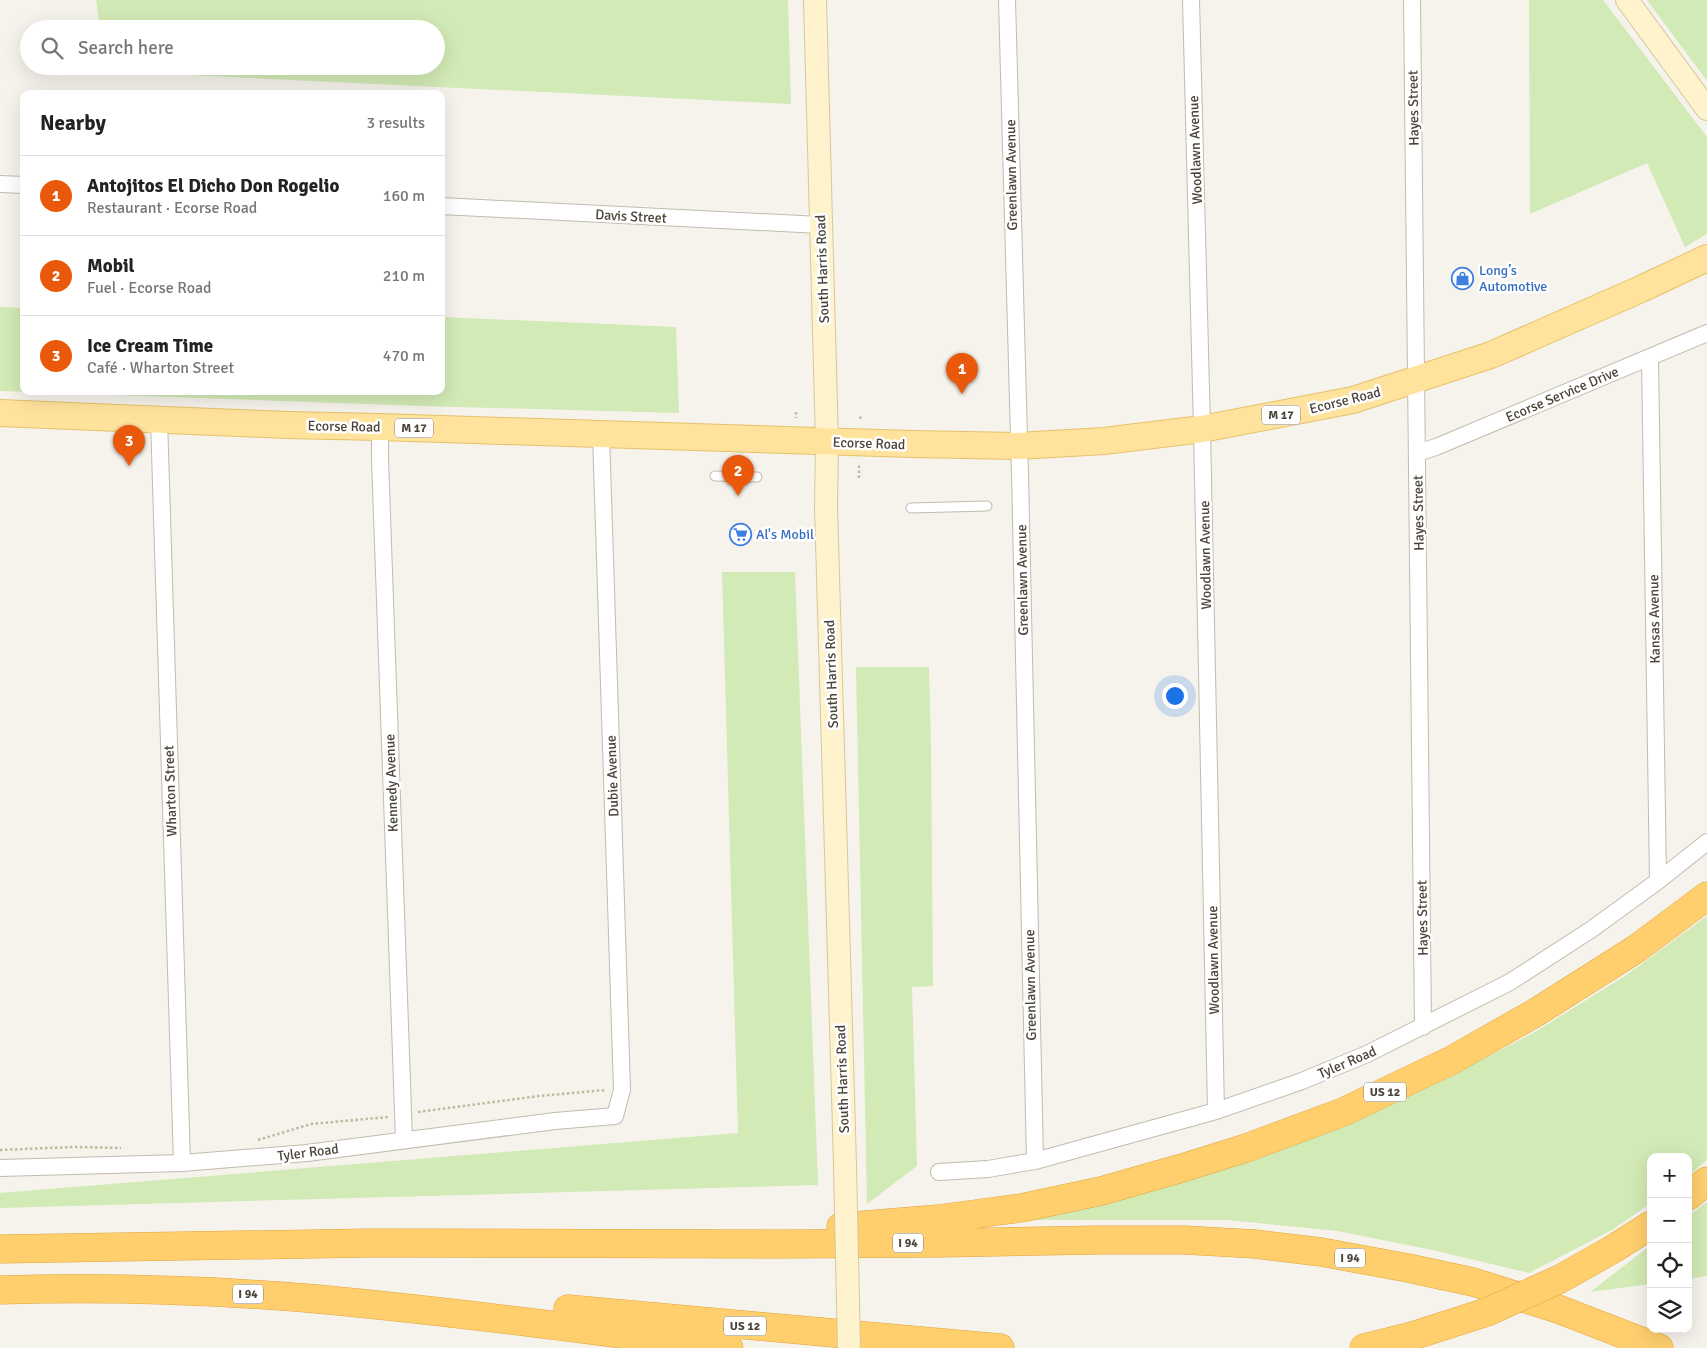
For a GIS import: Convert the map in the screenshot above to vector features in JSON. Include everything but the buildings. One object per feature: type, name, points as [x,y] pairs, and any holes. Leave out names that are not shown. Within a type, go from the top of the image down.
[{"type":"highway","name":"US 12","points":[[787,1244],[837,1228],[938,1219],[1021,1208],[1101,1191],[1237,1151],[1343,1112],[1452,1060],[1535,1013],[1636,949],[1707,896]]},
{"type":"highway","points":[[1692,1193],[1707,1181]]},
{"type":"highway","points":[[1364,1348],[1412,1336],[1487,1312],[1560,1279],[1647,1228]]},
{"type":"highway","name":"I 94","points":[[0,1249],[370,1243],[787,1244],[1099,1240],[1184,1240],[1255,1244],[1330,1254],[1473,1282],[1558,1309],[1659,1348]]},
{"type":"highway","name":"I 94","points":[[0,1290],[133,1290],[228,1293],[317,1299],[491,1318],[729,1348]]},
{"type":"highway","name":"US 12","points":[[491,1318],[544,1307],[1000,1348]]},
{"type":"main road","name":"South Harris Road","points":[[815,0],[827,442],[826,506],[849,1348]]},
{"type":"main road","points":[[1627,0],[1707,109]]},
{"type":"main road","name":"Ecorse Road","points":[[0,414],[827,442],[1018,446],[1104,441],[1202,429],[1353,400],[1417,380],[1507,348],[1642,289],[1707,258]]},
{"type":"street","name":"Greenlawn Avenue","points":[[1007,0],[1034,1161]]},
{"type":"street","name":"Woodlawn Avenue","points":[[1191,0],[1216,1111]]},
{"type":"street","name":"Hayes Street","points":[[1412,0],[1423,1027]]},
{"type":"street","points":[[0,184],[20,185]]},
{"type":"street","name":"Davis Street","points":[[445,206],[820,225]]},
{"type":"street","name":"Ecorse Service Drive","points":[[1417,453],[1436,447],[1707,333]]},
{"type":"street","name":"Kansas Avenue","points":[[1650,358],[1658,881]]},
{"type":"street","name":"Wharton Street","points":[[159,419],[182,1164]]},
{"type":"street","name":"Kennedy Avenue","points":[[380,427],[404,1139]]},
{"type":"street","name":"Dubie Avenue","points":[[601,434],[622,1090],[615,1116]]},
{"type":"street","name":"Tyler Road","points":[[939,1172],[988,1169],[1034,1161],[1216,1111],[1367,1054],[1510,982],[1592,929],[1658,881],[1707,842]]},
{"type":"street","name":"Tyler Road","points":[[0,1168],[182,1164],[306,1153],[555,1120],[615,1116]]},
{"type":"lane","points":[[715,476],[757,478]]},
{"type":"lane","points":[[911,508],[987,506]]},
{"type":"path","points":[[796,412],[796,418]]},
{"type":"path","points":[[860,419],[861,414]]},
{"type":"path","points":[[859,465],[859,478]]},
{"type":"path","points":[[250,1142],[311,1124],[403,1115],[587,1090],[612,1090]]},
{"type":"path","points":[[0,1150],[73,1147],[129,1148]]},
{"type":"green space","points":[[96,0],[788,0],[791,104],[189,75],[445,75],[445,20],[99,20]]},
{"type":"green space","points":[[1529,0],[1603,0],[1707,137],[1707,234],[1685,247],[1647,163],[1530,214]]},
{"type":"green space","points":[[1647,0],[1707,0],[1707,81]]},
{"type":"green space","points":[[0,307],[20,308],[20,392],[0,391]]},
{"type":"green space","points":[[445,317],[676,327],[679,413],[113,395],[445,395]]},
{"type":"green space","points":[[722,572],[795,572],[818,1185],[0,1208],[0,1193],[738,1133]]},
{"type":"green space","points":[[856,667],[929,667],[931,747],[933,986],[912,987],[917,1166],[867,1204]]},
{"type":"green space","points":[[1707,916],[1707,1160],[1692,1173],[1692,1153],[1647,1153],[1647,1206],[1612,1230],[1529,1273],[1437,1251],[1338,1231],[1228,1220],[1023,1220],[1325,1133],[1425,1089],[1535,1032],[1628,974]]},
{"type":"green space","points":[[1707,1202],[1707,1276],[1692,1278],[1692,1243],[1692,1213]]},
{"type":"green space","points":[[1647,1248],[1647,1285],[1590,1292]]},
{"type":"place","name":"Long’s Automotive","points":[[1463,278]]},
{"type":"place","name":"Antojitos El Dicho Don Rogelio","points":[[962,394]]},
{"type":"place","name":"Ice Cream Time","points":[[129,466]]},
{"type":"place","name":"Mobil","points":[[738,496]]},
{"type":"place","name":"Al's Mobil","points":[[740,534]]}]
